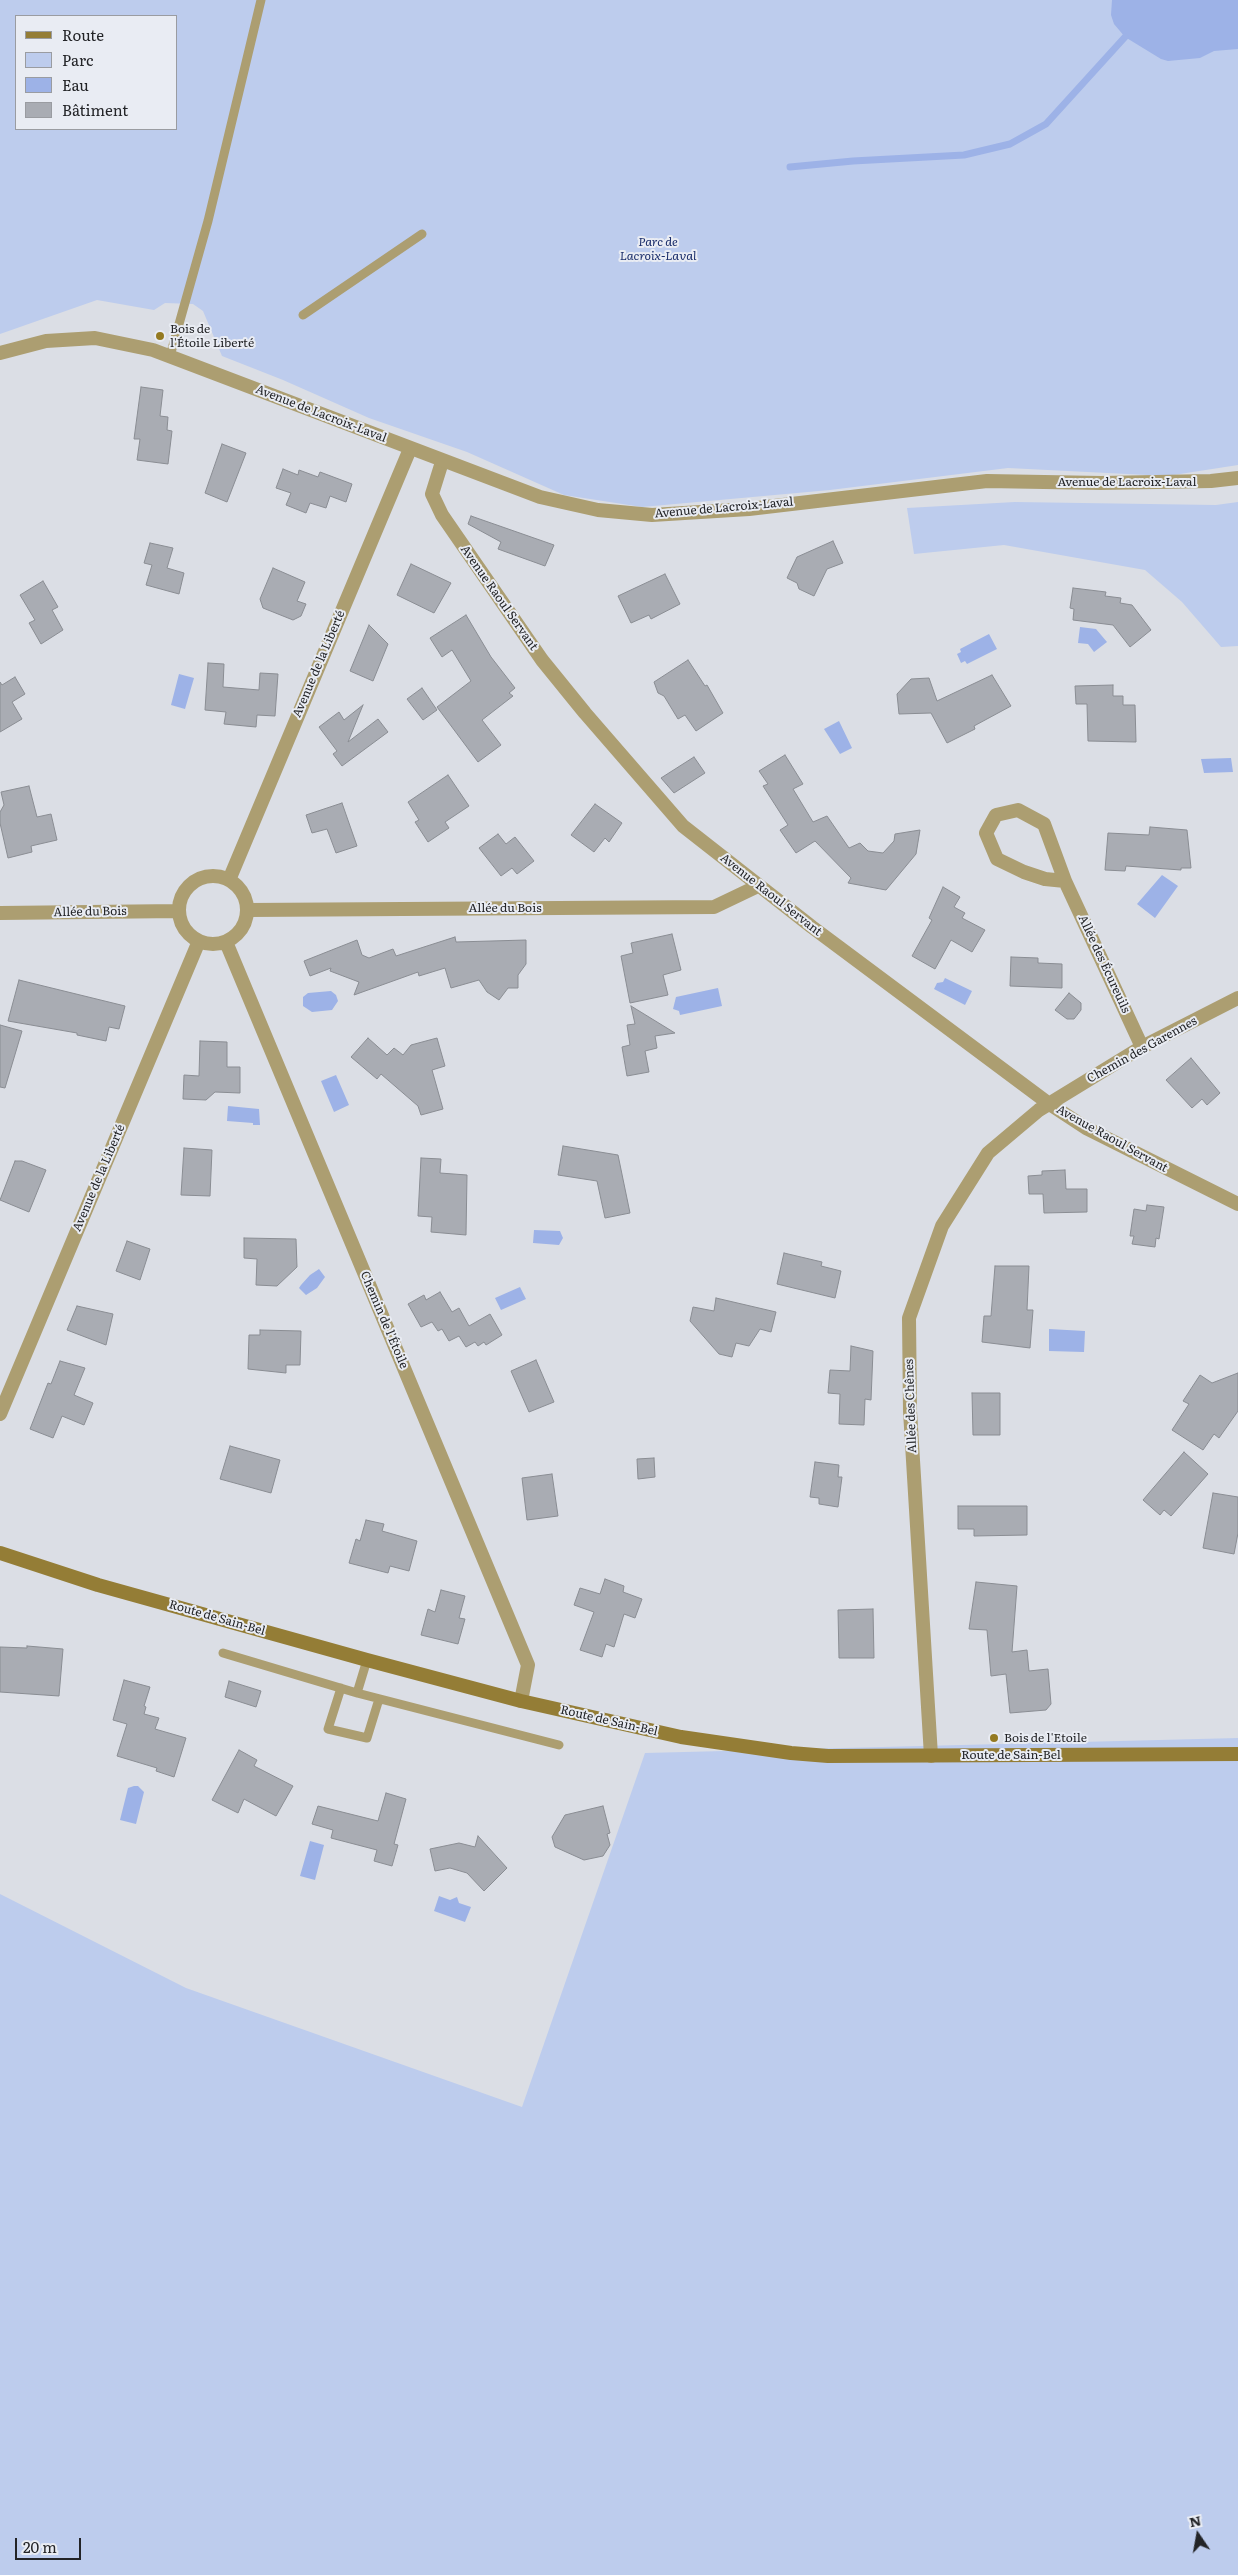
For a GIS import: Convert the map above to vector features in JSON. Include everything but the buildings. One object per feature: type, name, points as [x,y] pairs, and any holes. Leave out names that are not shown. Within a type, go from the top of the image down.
[{"type":"main road","name":"Route de Sain-Bel","points":[[0,1553],[98,1585],[367,1660],[521,1701],[681,1737],[791,1753],[846,1756],[1238,1754]]},
{"type":"street","name":"Avenue de Lacroix-Laval","points":[[0,353],[46,341],[95,338],[153,350],[442,462],[540,497],[598,510],[652,515],[749,509],[987,481],[1101,483],[1211,481],[1238,478]]},
{"type":"street","name":"Avenue de la Liberté","points":[[229,880],[410,449]]},
{"type":"street","name":"Avenue Raoul Servant","points":[[442,462],[432,494],[442,515],[542,660],[585,713],[683,826],[758,886],[1048,1103],[1086,1128],[1238,1204]]},
{"type":"street","name":"Allée des Écureuils","points":[[1065,881],[1024,872],[997,859],[986,833],[996,814],[1018,810],[1044,824],[1065,881],[1142,1047]]},
{"type":"street","points":[[218,876],[229,880],[242,892],[248,910],[242,929],[226,942],[213,944],[199,941],[185,929],[179,911],[181,899],[186,889],[206,877],[218,876]]},
{"type":"street","name":"Allée du Bois","points":[[248,910],[714,907],[758,886]]},
{"type":"street","name":"Allée du Bois","points":[[0,913],[179,911]]},
{"type":"street","name":"Avenue de la Liberté","points":[[0,1414],[199,941]]},
{"type":"street","name":"Chemin de l'Étoile","points":[[226,942],[528,1665],[521,1701]]},
{"type":"street","name":"Chemin des Garennes","points":[[1048,1103],[1142,1047],[1238,998]]},
{"type":"street","name":"Allée des Chênes","points":[[931,1756],[910,1411],[909,1318],[942,1226],[988,1153],[1048,1103]]},
{"type":"lane","points":[[170,356],[208,222],[261,0]]},
{"type":"lane","points":[[303,315],[422,234]]},
{"type":"lane","points":[[223,1653],[379,1699],[559,1744]]},
{"type":"lane","points":[[357,1693],[367,1660]]},
{"type":"lane","points":[[341,1688],[328,1729],[367,1738],[379,1699]]},
{"type":"green space","name":"Parc de Lacroix-Laval","points":[[0,0],[1238,0],[1238,465],[1167,476],[1008,468],[830,490],[642,507],[564,495],[467,452],[369,418],[283,380],[222,356],[203,311],[193,304],[165,303],[154,310],[97,300],[0,334]]},
{"type":"green space","points":[[1015,502],[1216,505],[1238,502],[1238,646],[1221,647],[1182,602],[1145,570],[1004,545],[914,554],[907,508]]},
{"type":"green space","points":[[1238,1738],[1238,2575],[0,2575],[0,1894],[186,1988],[522,2107],[645,1753]]},
{"type":"water","points":[[1112,0],[1238,0],[1238,49],[1214,51],[1200,58],[1168,61],[1161,59],[1125,37],[1114,24],[1111,15]]},
{"type":"water","points":[[1080,627],[1096,629],[1107,642],[1094,652],[1088,644],[1078,643]]},
{"type":"water","points":[[989,634],[997,649],[967,664],[965,661],[961,663],[957,654],[961,652],[960,649]]},
{"type":"water","points":[[179,674],[194,678],[185,709],[171,705]]},
{"type":"water","points":[[839,721],[852,748],[840,754],[824,729]]},
{"type":"water","points":[[1231,758],[1233,772],[1204,773],[1201,759]]},
{"type":"water","points":[[1162,875],[1178,886],[1155,918],[1137,904]]},
{"type":"water","points":[[945,978],[972,991],[965,1005],[934,989],[937,983],[943,982]]},
{"type":"water","points":[[718,988],[722,1006],[680,1015],[679,1011],[673,1009],[676,997]]},
{"type":"water","points":[[331,991],[336,995],[338,1001],[332,1010],[312,1012],[303,1006],[303,997],[308,993]]},
{"type":"water","points":[[336,1075],[349,1105],[334,1112],[321,1081]]},
{"type":"water","points":[[228,1106],[259,1109],[260,1125],[227,1121]]},
{"type":"water","points":[[534,1230],[560,1231],[563,1238],[559,1245],[533,1243]]},
{"type":"water","points":[[319,1269],[325,1277],[317,1288],[306,1295],[299,1288],[310,1275]]},
{"type":"water","points":[[520,1287],[526,1299],[501,1310],[495,1298]]},
{"type":"water","points":[[1049,1329],[1085,1331],[1084,1352],[1049,1351]]},
{"type":"water","points":[[138,1786],[144,1792],[136,1824],[120,1820],[128,1788]]},
{"type":"water","points":[[310,1841],[324,1845],[315,1880],[300,1876]]},
{"type":"water","points":[[439,1896],[450,1900],[457,1897],[459,1903],[471,1907],[465,1922],[434,1911]]},
{"type":"waterway","points":[[790,167],[853,161],[964,155],[1010,144],[1046,124],[1125,37]]},
{"type":"place","name":"Bois de l'Étoile Liberté","points":[[160,336]]},
{"type":"place","name":"Bois de l'Etoile","points":[[994,1738]]}]
